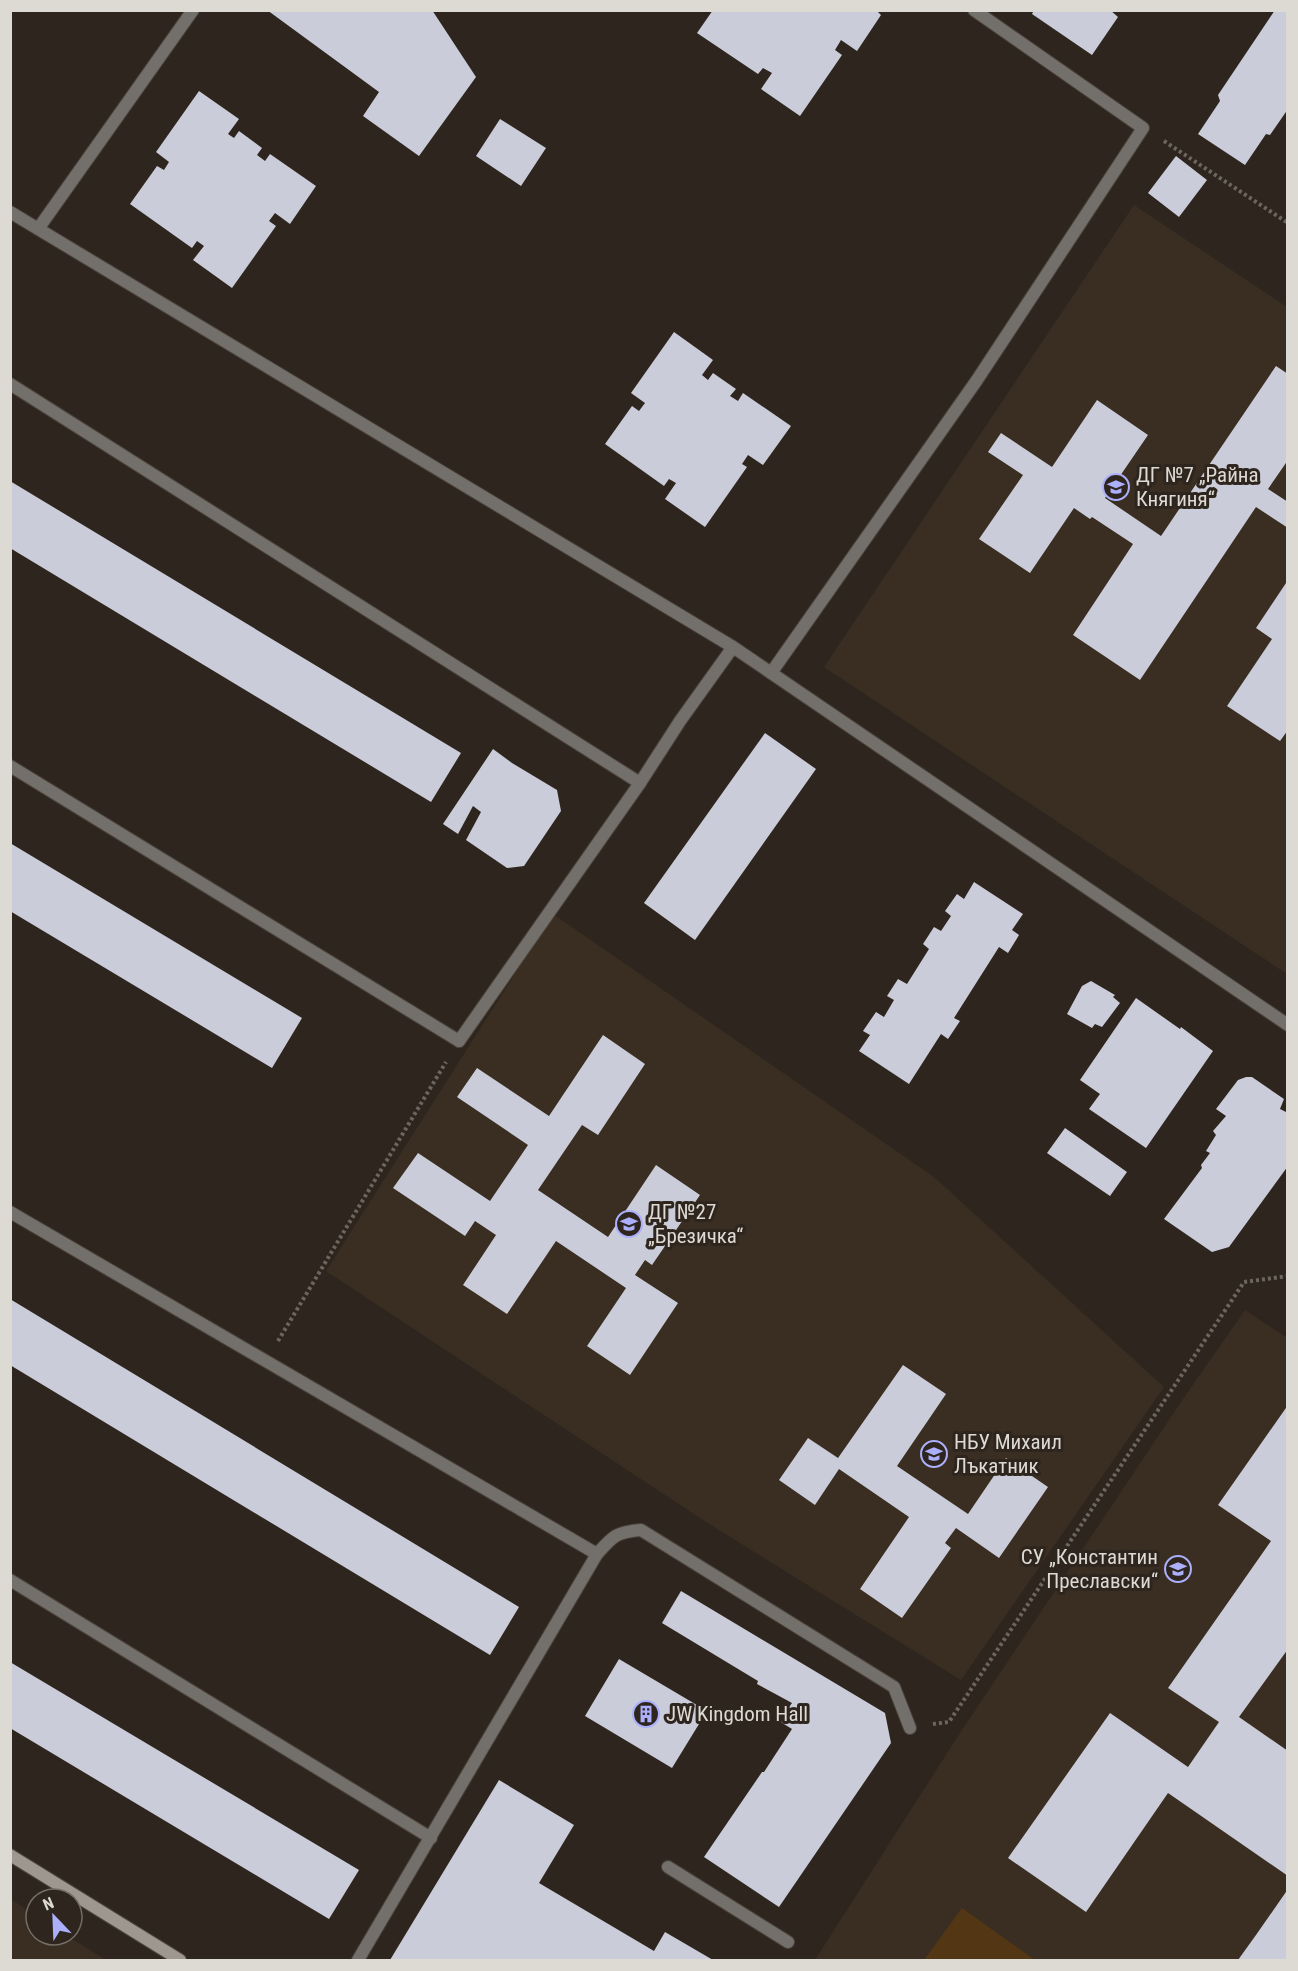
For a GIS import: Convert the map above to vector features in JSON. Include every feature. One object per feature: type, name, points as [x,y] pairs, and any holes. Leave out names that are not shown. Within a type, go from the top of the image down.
[{"type":"street","points":[[38,229],[193,10]]},
{"type":"street","points":[[771,673],[977,380],[1143,128],[974,10]]},
{"type":"street","points":[[10,212],[733,647],[1287,1025]]},
{"type":"street","points":[[10,384],[640,783]]},
{"type":"street","points":[[10,766],[459,1041],[733,647]]},
{"type":"street","points":[[10,1212],[597,1554]]},
{"type":"street","points":[[358,1960],[597,1554],[612,1536],[641,1530],[894,1687],[910,1728]]},
{"type":"street","points":[[10,1580],[431,1838]]},
{"type":"street","points":[[10,1856],[180,1960]]},
{"type":"street","points":[[669,1867],[788,1942]]},
{"type":"path","points":[[1143,128],[1287,224]]},
{"type":"path","points":[[266,1360],[459,1041]]},
{"type":"path","points":[[910,1728],[949,1722],[1244,1282],[1287,1276]]},
{"type":"shaded area","name":"ДГ №7 „Райна Княгиня“","points":[[1134,205],[1287,307],[1287,974],[824,667]]},
{"type":"shaded area","name":"ДГ №27 „Брезичка“","points":[[553,914],[934,1177],[1164,1387],[961,1680],[706,1522],[326,1271]]},
{"type":"shaded area","name":"СУ „Константин Преславски“","points":[[1245,1310],[1287,1338],[1287,1960],[815,1960],[956,1739]]},
{"type":"shaded area","points":[[11,1899],[24,1908],[24,1947],[84,1946],[106,1960],[11,1960]]},
{"type":"shaded area","points":[[962,1908],[1035,1960],[924,1960]]},
{"type":"building","points":[[267,10],[432,10],[476,77],[419,156],[363,116],[379,92]]},
{"type":"building","points":[[713,10],[876,10],[881,15],[857,51],[841,40],[835,50],[842,55],[800,116],[761,89],[772,73],[763,68],[758,74],[697,33]]},
{"type":"building","points":[[1034,10],[1110,10],[1118,17],[1092,55],[1032,14]]},
{"type":"building","points":[[1275,10],[1288,10],[1288,109],[1270,135],[1266,134],[1245,165],[1198,134],[1220,101],[1218,95]]},
{"type":"building","points":[[199,91],[239,119],[228,134],[234,138],[239,131],[262,148],[257,155],[265,161],[270,154],[316,186],[290,224],[275,213],[269,221],[276,226],[232,288],[193,260],[204,246],[197,241],[192,248],[130,204],[157,166],[164,170],[169,162],[156,152]]},
{"type":"building","points":[[500,119],[546,148],[521,186],[476,156]]},
{"type":"building","points":[[1176,156],[1207,180],[1179,217],[1148,193]]},
{"type":"building","points":[[674,332],[713,360],[702,375],[708,380],[713,373],[736,389],[730,396],[738,401],[743,393],[791,426],[763,465],[748,455],[742,464],[747,467],[705,527],[665,499],[676,483],[669,479],[664,486],[605,444],[632,406],[639,411],[645,403],[631,393]]},
{"type":"building","points":[[1276,366],[1288,374],[1288,460],[1268,489],[1288,502],[1288,528],[1256,507],[1140,680],[1073,635],[1133,544],[1074,508],[1030,573],[979,539],[1023,475],[988,452],[1001,433],[1052,467],[1097,400],[1148,435],[1105,498],[1161,536]]},
{"type":"building","points":[[10,481],[461,753],[431,802],[10,548]]},
{"type":"building","points":[[1288,580],[1288,730],[1280,741],[1227,706],[1272,639],[1256,628]]},
{"type":"building","points":[[765,733],[816,769],[695,940],[644,903]]},
{"type":"building","points":[[493,749],[557,790],[561,811],[524,866],[507,868],[466,840],[481,812],[473,806],[458,834],[443,824]]},
{"type":"building","points":[[10,843],[302,1018],[272,1068],[10,911]]},
{"type":"building","points":[[974,882],[1023,914],[1012,930],[1019,935],[1008,953],[999,947],[954,1018],[960,1021],[948,1039],[941,1034],[909,1084],[859,1051],[870,1035],[863,1031],[876,1012],[884,1017],[894,1000],[887,996],[898,979],[907,984],[929,949],[923,944],[934,927],[941,931],[951,916],[945,911],[957,894],[964,899]]},
{"type":"building","points":[[1091,981],[1115,995],[1113,997],[1120,1003],[1102,1027],[1095,1024],[1092,1028],[1067,1014],[1082,986]]},
{"type":"building","points":[[1136,998],[1213,1051],[1146,1148],[1089,1109],[1100,1094],[1080,1080]]},
{"type":"building","points":[[603,1035],[645,1064],[598,1135],[582,1125],[538,1190],[608,1237],[656,1165],[700,1195],[652,1265],[645,1260],[635,1275],[678,1303],[630,1375],[587,1346],[626,1288],[556,1241],[507,1314],[463,1285],[496,1235],[475,1221],[465,1236],[393,1188],[418,1153],[490,1201],[528,1145],[457,1097],[477,1068],[549,1116]]},
{"type":"building","points":[[1252,1077],[1284,1099],[1280,1109],[1288,1113],[1288,1166],[1229,1247],[1212,1252],[1164,1219],[1202,1168],[1201,1165],[1210,1153],[1206,1151],[1216,1135],[1213,1131],[1226,1116],[1216,1109],[1238,1080]]},
{"type":"building","points":[[1065,1128],[1127,1172],[1110,1196],[1047,1153]]},
{"type":"building","points":[[10,1299],[519,1607],[490,1655],[10,1365]]},
{"type":"building","points":[[903,1365],[946,1394],[897,1466],[968,1514],[1006,1458],[1048,1487],[999,1558],[956,1528],[945,1543],[951,1548],[902,1618],[860,1589],[909,1517],[839,1469],[815,1505],[779,1480],[808,1438],[838,1458]]},
{"type":"building","points":[[1288,1405],[1288,1649],[1239,1717],[1288,1751],[1288,1876],[1168,1793],[1086,1912],[1008,1858],[1110,1713],[1188,1767],[1219,1722],[1168,1688],[1271,1541],[1218,1505]]},
{"type":"building","points":[[681,1591],[885,1713],[891,1743],[779,1907],[704,1857],[792,1729],[779,1721],[792,1703],[757,1684],[758,1681],[662,1623]]},
{"type":"building","name":"JW Kingdom Hall","points":[[619,1659],[707,1711],[672,1768],[585,1716]]},
{"type":"building","points":[[10,1662],[359,1870],[329,1919],[10,1728]]},
{"type":"building","points":[[499,1780],[574,1825],[539,1883],[654,1951],[665,1932],[713,1960],[390,1960]]},
{"type":"building","points":[[1288,1889],[1288,1960],[1238,1960],[1256,1935]]},
{"type":"place","name":"ДГ №7 „Райна Княгиня“","points":[[1116,487]]},
{"type":"place","name":"ДГ №27 „Брезичка“","points":[[629,1224]]},
{"type":"place","name":"НБУ Михаил Лъкатник","points":[[934,1454]]},
{"type":"place","name":"СУ „Константин Преславски“","points":[[1178,1569]]},
{"type":"place","name":"JW Kingdom Hall","points":[[646,1714]]}]
